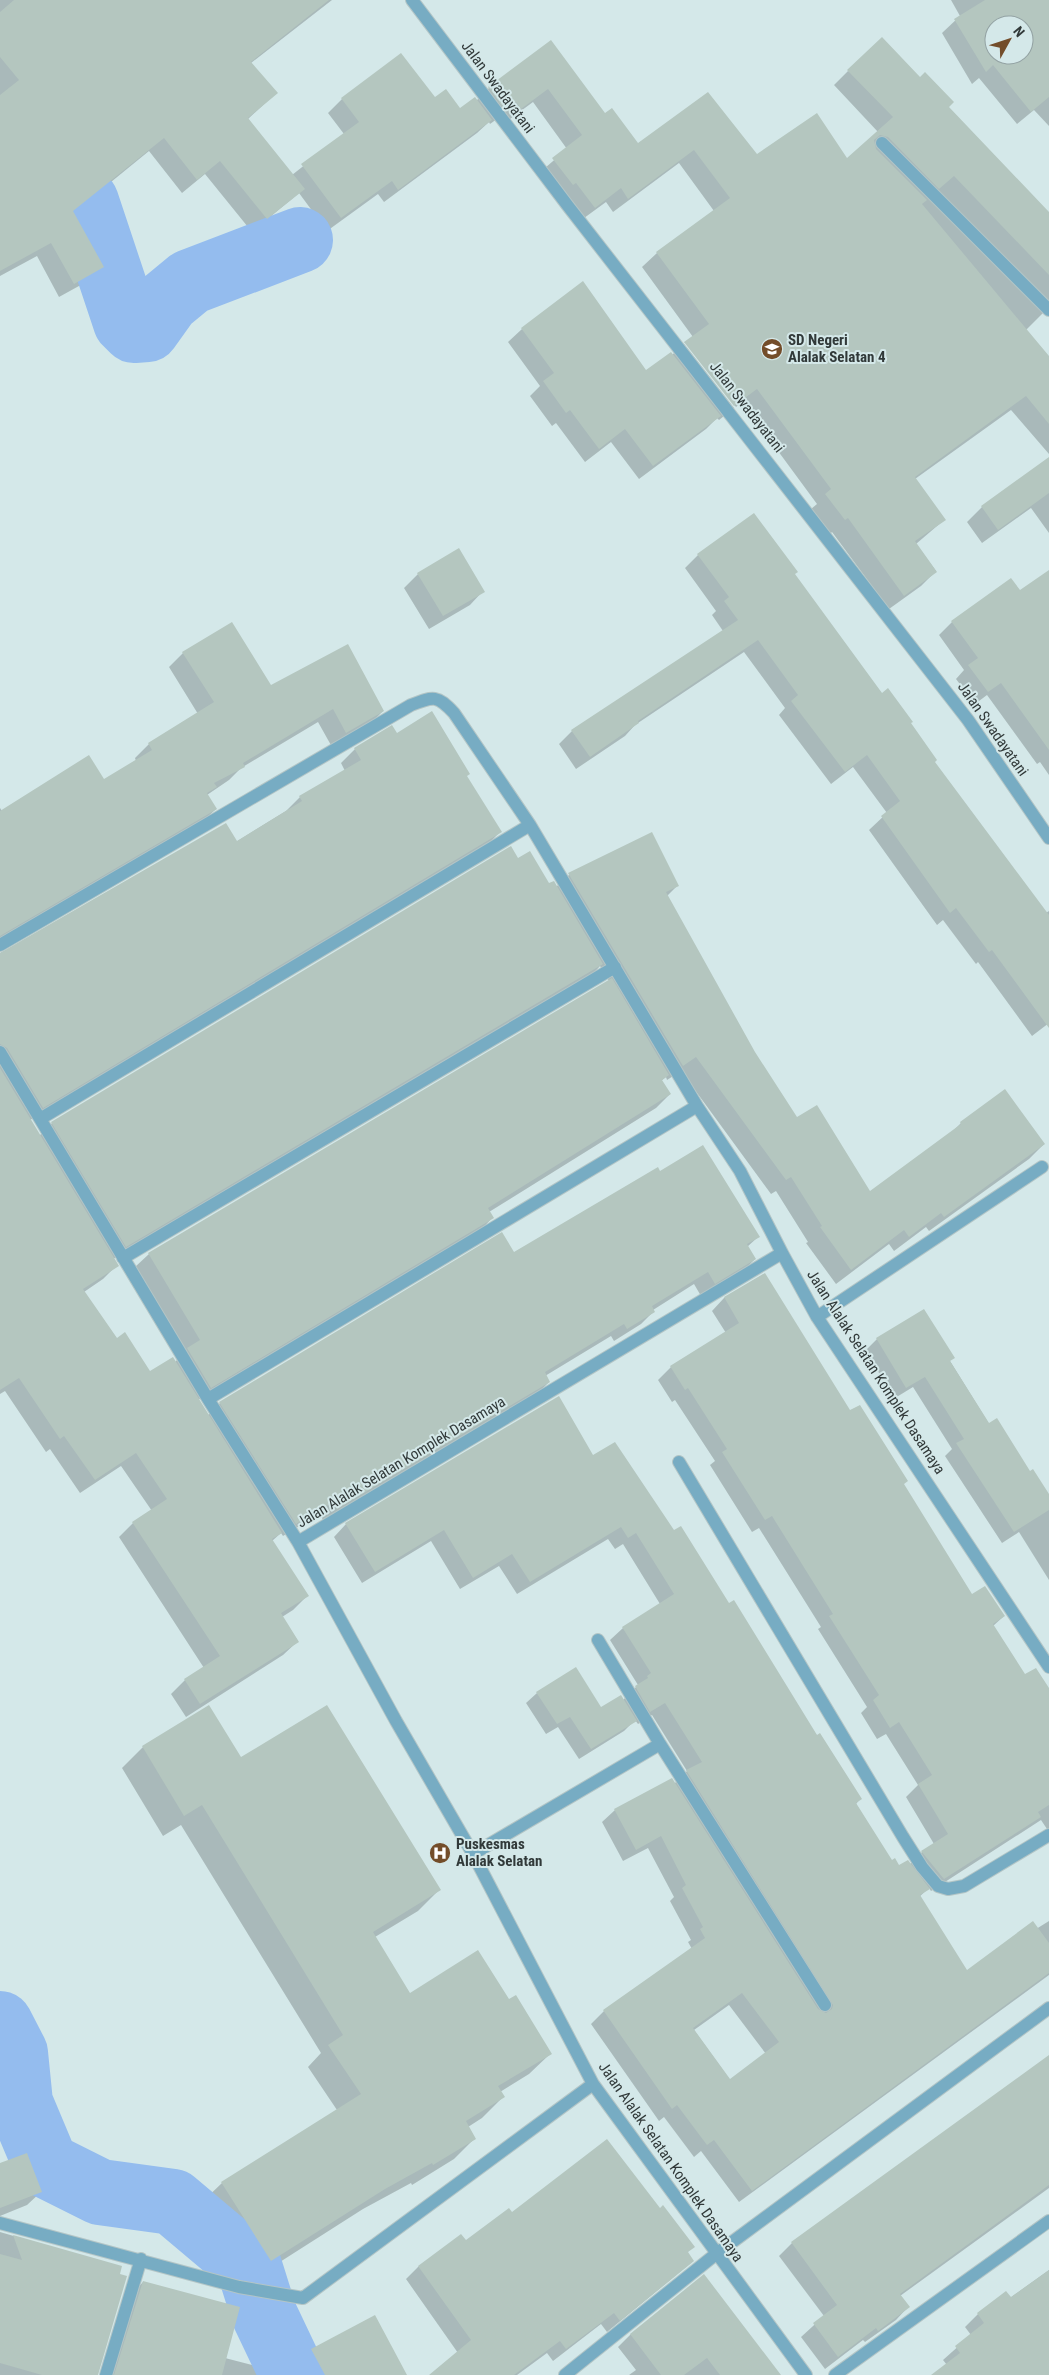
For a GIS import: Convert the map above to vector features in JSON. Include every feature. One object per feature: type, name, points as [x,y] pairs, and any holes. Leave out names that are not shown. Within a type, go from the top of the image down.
[{"type":"street","name":"Jalan Swadayatani","points":[[412,0],[568,206],[968,720],[1049,838]]},
{"type":"street","points":[[882,143],[1049,310]]},
{"type":"street","points":[[0,945],[411,705],[430,697],[441,699],[454,713],[530,825],[697,1106],[740,1171],[782,1253]]},
{"type":"street","points":[[40,1118],[530,825]]},
{"type":"street","points":[[122,1258],[616,967]]},
{"type":"street","points":[[0,1052],[122,1258],[298,1542]]},
{"type":"street","points":[[208,1399],[697,1106]]},
{"type":"street","points":[[818,1317],[1042,1167]]},
{"type":"street","name":"Jalan Alalak Selatan Komplek Dasamaya","points":[[806,2375],[593,2084],[473,1854],[396,1722],[298,1542],[782,1253],[818,1317],[1049,1667]]},
{"type":"street","points":[[679,1462],[903,1838],[922,1867],[938,1886],[948,1889],[964,1886],[1049,1835]]},
{"type":"street","points":[[598,1640],[660,1744],[826,2005]]},
{"type":"street","points":[[473,1854],[660,1744]]},
{"type":"street","points":[[565,2375],[716,2254],[1049,2008]]},
{"type":"street","points":[[0,2222],[239,2287],[303,2298],[593,2084]]},
{"type":"street","points":[[834,2375],[1049,2221]]},
{"type":"street","points":[[106,2375],[141,2260]]},
{"type":"building","points":[[14,0],[329,0],[251,62],[278,93],[248,118],[305,189],[267,219],[220,161],[197,180],[164,138],[73,211],[104,267],[74,284],[51,243],[0,271],[0,95],[19,80],[0,57],[0,12]]},
{"type":"building","points":[[985,0],[1049,0],[1049,97],[1031,112],[993,65],[986,72],[954,19]]},
{"type":"building","points":[[882,37],[920,77],[925,72],[954,102],[949,107],[1049,212],[1049,275],[954,176],[939,189],[888,137],[880,135],[874,140],[876,149],[927,200],[922,204],[1049,356],[1049,424],[1026,396],[915,477],[946,520],[915,541],[937,572],[904,596],[848,518],[845,520],[825,494],[831,489],[757,389],[734,406],[684,342],[709,324],[656,252],[730,198],[694,150],[628,199],[621,188],[595,208],[576,183],[573,185],[552,158],[582,135],[548,89],[521,109],[516,102],[505,110],[488,87],[551,40],[605,113],[612,108],[638,143],[708,92],[757,154],[817,113],[847,158],[893,117],[847,70]]},
{"type":"building","points":[[401,53],[435,97],[446,89],[460,108],[475,97],[492,120],[398,190],[392,181],[341,218],[301,164],[359,122],[341,98]]},
{"type":"building","points":[[583,281],[646,370],[671,352],[721,416],[653,466],[625,429],[599,449],[570,410],[566,413],[543,381],[554,373],[521,328]]},
{"type":"building","points":[[1049,457],[1049,493],[998,530],[981,506]]},
{"type":"building","points":[[754,513],[798,572],[795,574],[882,693],[888,688],[913,722],[911,723],[937,760],[935,762],[1049,915],[1049,1028],[992,950],[989,952],[956,908],[950,913],[881,816],[900,801],[867,755],[845,772],[791,701],[798,695],[758,640],[638,721],[639,723],[590,757],[571,730],[738,620],[724,601],[729,597],[697,554]]},
{"type":"building","points":[[459,548],[485,592],[443,616],[417,573]]},
{"type":"building","points":[[1049,570],[1049,750],[1001,683],[988,692],[968,665],[978,658],[951,621],[1011,578],[1020,590]]},
{"type":"building","points":[[232,622],[271,685],[348,644],[384,711],[346,733],[333,709],[243,763],[245,767],[214,783],[217,787],[207,793],[217,809],[0,936],[0,811],[89,755],[104,779],[152,750],[148,743],[214,702],[182,652]]},
{"type":"building","points":[[432,711],[470,774],[467,776],[502,832],[43,1108],[7,1048],[0,1044],[0,953],[226,823],[237,841],[302,801],[299,796],[361,760],[354,748],[392,725],[397,733]]},
{"type":"building","points":[[652,832],[679,886],[666,892],[755,1052],[797,1117],[817,1105],[870,1191],[1005,1089],[1045,1144],[944,1217],[941,1213],[909,1237],[904,1230],[851,1270],[820,1227],[822,1226],[791,1177],[786,1180],[696,1057],[683,1066],[568,873]]},
{"type":"building","points":[[511,846],[518,858],[530,851],[549,883],[554,881],[603,964],[126,1247],[51,1122]]},
{"type":"building","points":[[612,978],[669,1075],[662,1080],[671,1094],[488,1208],[494,1218],[211,1388],[187,1348],[200,1340],[148,1253]]},
{"type":"building","points":[[0,1068],[119,1266],[83,1289],[117,1338],[125,1332],[150,1371],[173,1357],[282,1533],[272,1539],[309,1596],[281,1613],[299,1642],[200,1704],[184,1679],[220,1656],[132,1522],[167,1499],[136,1453],[95,1480],[64,1436],[60,1439],[19,1378],[0,1390]]},
{"type":"building","points":[[703,1145],[760,1237],[747,1244],[756,1259],[715,1284],[708,1272],[652,1306],[655,1312],[627,1329],[624,1324],[545,1372],[550,1382],[337,1509],[333,1502],[296,1524],[219,1402],[502,1232],[514,1252],[658,1167],[660,1171]]},
{"type":"building","points":[[765,1273],[850,1410],[860,1405],[908,1481],[904,1484],[972,1594],[985,1586],[1005,1616],[993,1624],[1025,1674],[1036,1668],[1049,1688],[1049,1805],[1038,1812],[1041,1817],[944,1879],[921,1851],[948,1834],[918,1784],[932,1775],[899,1722],[890,1728],[873,1700],[879,1695],[829,1616],[833,1614],[772,1516],[765,1520],[722,1452],[727,1449],[688,1388],[685,1390],[670,1366],[739,1323],[724,1297]]},
{"type":"building","points":[[924,1309],[955,1358],[950,1361],[989,1423],[997,1418],[1030,1471],[1033,1469],[1049,1494],[1049,1510],[1014,1532],[956,1443],[964,1439],[925,1377],[906,1388],[876,1338]]},
{"type":"building","points":[[559,1396],[593,1455],[615,1442],[674,1530],[681,1526],[729,1603],[734,1600],[817,1735],[820,1733],[862,1799],[856,1803],[892,1860],[895,1858],[899,1865],[908,1860],[930,1889],[920,1895],[967,1970],[1033,1921],[1049,1943],[1049,1973],[752,2191],[714,2140],[707,2145],[677,2105],[672,2109],[603,2010],[705,1938],[700,1929],[703,1927],[682,1888],[686,1885],[661,1836],[636,1850],[614,1809],[672,1778],[818,2009],[826,2013],[832,2009],[833,2005],[686,1770],[702,1762],[665,1703],[650,1712],[635,1686],[648,1678],[647,1676],[651,1673],[622,1627],[674,1594],[636,1533],[628,1538],[621,1527],[530,1582],[512,1554],[473,1578],[444,1530],[375,1572],[345,1523]],"holes":[[[742,1993],[779,2042],[730,2079],[693,2028]]]},
{"type":"building","points":[[576,1667],[601,1707],[621,1695],[637,1721],[591,1749],[570,1717],[557,1724],[536,1692]]},
{"type":"building","points":[[209,1705],[241,1757],[327,1705],[441,1890],[373,1932],[410,1993],[478,1950],[509,1999],[516,1995],[552,2054],[498,2086],[505,2097],[466,2121],[476,2139],[433,2165],[432,2163],[385,2189],[271,2261],[221,2182],[361,2094],[328,2045],[343,2035],[202,1805],[184,1816],[142,1746]]},
{"type":"building","points":[[1049,2055],[1049,2185],[900,2294],[910,2307],[878,2331],[876,2328],[838,2357],[813,2323],[837,2305],[791,2242]]},
{"type":"building","points":[[607,2139],[660,2208],[663,2205],[695,2247],[688,2252],[694,2261],[620,2321],[614,2313],[566,2349],[560,2341],[514,2375],[429,2375],[471,2340],[418,2266],[461,2234],[466,2240],[509,2208],[512,2212]]},
{"type":"building","points":[[27,2153],[42,2192],[0,2208],[0,2163]]},
{"type":"building","points":[[13,2235],[122,2266],[120,2274],[127,2276],[98,2375],[42,2375],[0,2363],[0,2254],[22,2260]]},
{"type":"building","points":[[1049,2270],[1049,2375],[931,2375],[960,2353],[955,2346],[984,2323],[977,2313],[1006,2291],[1011,2297]]},
{"type":"building","points":[[704,2274],[781,2375],[720,2375],[707,2358],[684,2375],[661,2375],[630,2334]]},
{"type":"building","points":[[143,2281],[240,2307],[222,2375],[114,2375]]},
{"type":"building","points":[[375,2315],[407,2375],[325,2375],[311,2349]]},
{"type":"waterway","points":[[0,174],[14,190],[38,195],[65,188],[86,202],[126,322],[134,330],[147,329],[167,301],[190,282],[300,240]]},
{"type":"waterway","points":[[0,2024],[15,2053],[20,2103],[46,2165],[100,2192],[173,2202],[249,2266],[264,2314],[293,2375]]},
{"type":"place","name":"SD Negeri Alalak Selatan 4","points":[[772,349]]},
{"type":"place","name":"Puskesmas Alalak Selatan","points":[[440,1853]]}]
